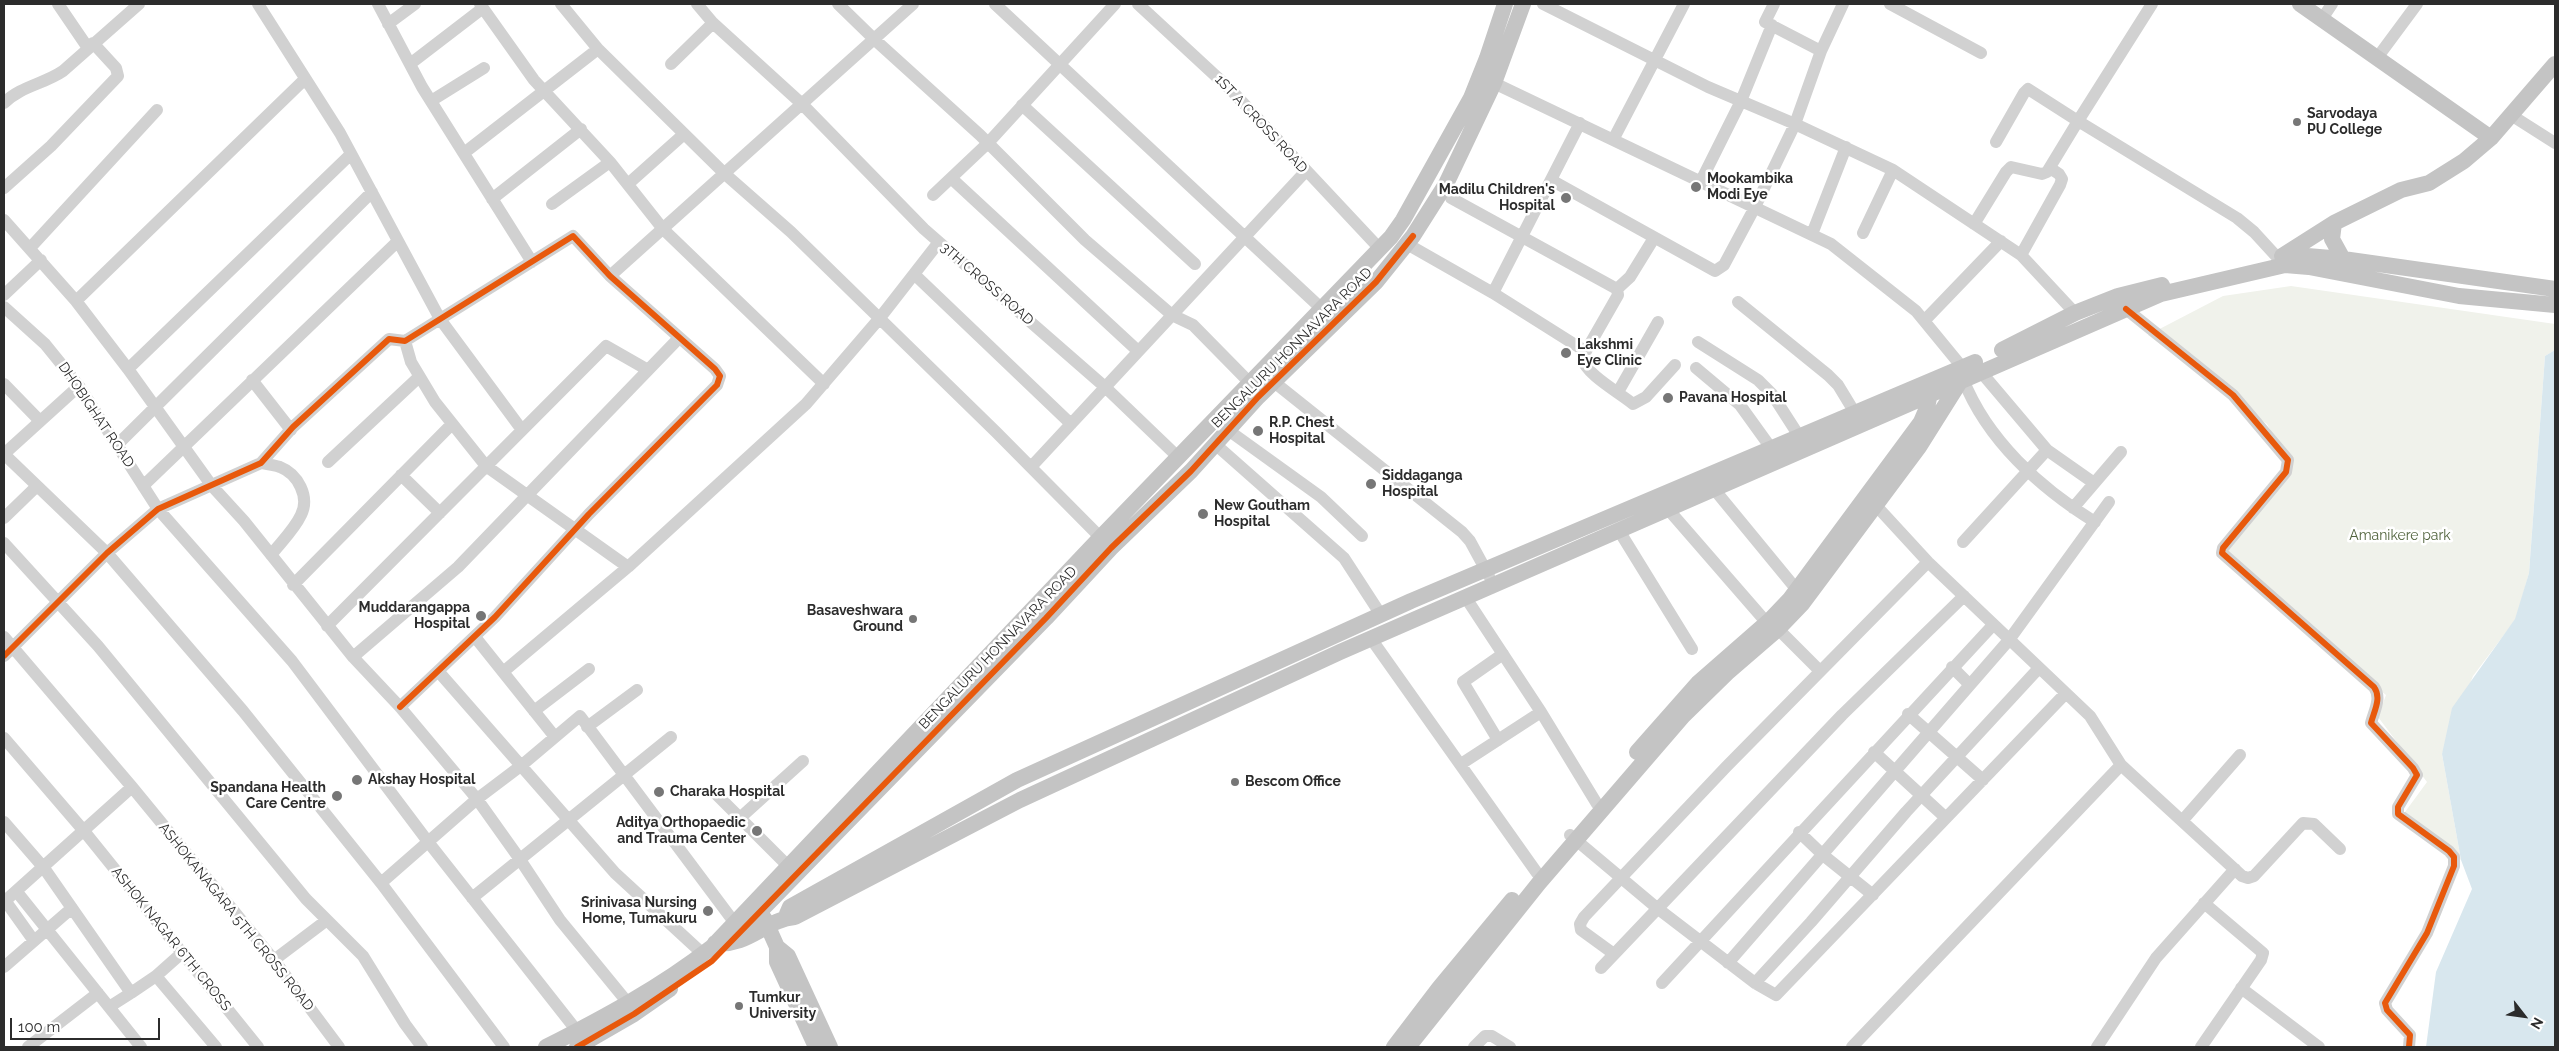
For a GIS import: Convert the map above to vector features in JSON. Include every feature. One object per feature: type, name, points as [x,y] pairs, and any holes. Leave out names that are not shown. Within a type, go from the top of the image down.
[{"type":"main road","name":"BENGALURU HONNAVARA ROAD","points":[[577,1039],[628,1002],[684,969],[715,947],[757,906],[806,864],[1106,543],[1178,457],[1380,249],[1403,220],[1471,98],[1487,58],[1504,4]]},
{"type":"main road","name":"BENGALURU HONNAVARA ROAD","points":[[546,1047],[577,1039],[634,1014],[712,961],[715,947],[734,922],[757,906],[788,866],[1106,543],[1215,444],[1274,382],[1376,282],[1406,244],[1446,184],[1494,83],[1523,4]]},
{"type":"main road","points":[[2300,4],[2491,138]]},
{"type":"main road","points":[[1963,373],[1980,372],[2161,294],[2279,259],[2334,222],[2357,214],[2401,190],[2429,182],[2464,161],[2491,138],[2555,64]]},
{"type":"main road","points":[[2334,222],[2332,239],[2343,258]]},
{"type":"main road","points":[[784,918],[790,907],[1017,780],[1381,615],[1486,570],[1709,483],[1963,373],[2074,313],[2118,296],[2279,259],[2343,258],[2555,289]]},
{"type":"main road","points":[[2279,259],[2309,267],[2459,296],[2555,305]]},
{"type":"main road","points":[[1394,1047],[1469,951],[1537,873],[1573,838],[1683,716],[1772,626],[1797,590],[1934,425],[1963,373]]},
{"type":"main road","points":[[715,947],[744,940],[784,918],[795,917],[1020,800],[1667,508],[1771,448],[1855,413],[1931,387]]},
{"type":"main road","points":[[1408,1047],[1573,838],[1638,750],[1680,702],[1715,666],[1802,604],[1921,422],[1931,387]]},
{"type":"main road","points":[[806,864],[798,888],[802,893],[810,896]]},
{"type":"main road","points":[[757,906],[777,947],[777,962],[816,1047]]},
{"type":"main road","points":[[777,947],[788,956],[830,1047]]},
{"type":"street","points":[[4,188],[51,146],[118,76],[116,68],[91,46],[58,4]]},
{"type":"street","points":[[4,103],[20,91],[52,79],[139,4]]},
{"type":"street","points":[[258,4],[351,154],[440,319],[522,430]]},
{"type":"street","points":[[378,4],[431,101],[532,262]]},
{"type":"street","points":[[388,24],[416,4]]},
{"type":"street","points":[[561,4],[598,49],[725,174],[791,232],[1106,543]]},
{"type":"street","name":"3TH CROSS ROAD","points":[[697,4],[713,22],[802,104],[845,150],[939,242],[1105,387],[1178,457]]},
{"type":"street","points":[[838,4],[988,143],[1085,240],[1172,315],[1193,325],[1250,383]]},
{"type":"street","points":[[610,276],[913,4]]},
{"type":"street","points":[[995,4],[1322,309]]},
{"type":"street","points":[[933,195],[988,143],[1115,4]]},
{"type":"street","name":"1ST A CROSS ROAD","points":[[1138,4],[1232,91],[1380,249]]},
{"type":"street","points":[[1543,4],[1655,61],[1893,170],[2021,255],[2074,313]]},
{"type":"street","points":[[1613,140],[1684,4]]},
{"type":"street","points":[[1774,4],[1765,22],[1822,51]]},
{"type":"street","points":[[1551,180],[1715,271],[1724,265],[1755,207],[1794,124],[1822,51],[1843,4]]},
{"type":"street","points":[[1890,4],[1981,53]]},
{"type":"street","points":[[1974,224],[2006,172],[2011,168],[2042,174],[2050,168],[2152,4]]},
{"type":"street","points":[[2322,19],[2332,4]]},
{"type":"street","points":[[410,64],[481,6],[528,71],[610,162],[663,229],[824,384]]},
{"type":"street","points":[[2377,58],[2411,6]]},
{"type":"street","points":[[671,64],[713,22]]},
{"type":"street","points":[[1700,184],[1740,101],[1772,25]]},
{"type":"street","points":[[464,153],[598,49]]},
{"type":"street","points":[[431,101],[484,68]]},
{"type":"street","points":[[76,301],[305,80]]},
{"type":"street","points":[[1494,83],[1580,123],[1700,184],[1812,234],[1850,257],[1925,320],[1963,373],[1975,407],[2027,471],[2073,508],[2095,522]]},
{"type":"street","points":[[1996,142],[2028,89],[2237,218],[2254,232],[2279,259]]},
{"type":"street","points":[[1022,105],[1194,264]]},
{"type":"street","points":[[30,248],[157,110]]},
{"type":"street","points":[[2511,115],[2555,143]]},
{"type":"street","points":[[1493,293],[1580,123]]},
{"type":"street","points":[[492,199],[580,129]]},
{"type":"street","points":[[628,184],[684,134]]},
{"type":"street","points":[[1812,234],[1846,147]]},
{"type":"street","points":[[128,369],[351,154]]},
{"type":"street","points":[[552,204],[610,162]]},
{"type":"street","points":[[2021,255],[2062,179],[2059,174],[2050,168]]},
{"type":"street","points":[[1863,233],[1893,170]]},
{"type":"street","points":[[1031,467],[1306,171]]},
{"type":"street","points":[[951,178],[1138,351]]},
{"type":"street","points":[[117,445],[372,192]]},
{"type":"street","points":[[1451,198],[1617,289]]},
{"type":"street","points":[[4,220],[76,301],[128,369],[182,448],[212,486],[271,555],[293,585],[353,657],[400,707],[477,799],[520,858],[560,920],[628,1002]]},
{"type":"street","points":[[8,652],[107,553],[158,509],[261,463],[291,430],[388,339],[405,341],[573,236],[610,276],[715,368],[720,376],[717,385],[576,529],[496,617],[400,707]]},
{"type":"street","points":[[1617,289],[1630,278],[1654,238]]},
{"type":"street","points":[[1925,320],[2001,241]]},
{"type":"street","points":[[143,486],[397,242]]},
{"type":"street","points":[[503,672],[628,566],[788,422],[824,384],[879,319],[939,242]]},
{"type":"street","points":[[1406,244],[1493,293],[1585,351]]},
{"type":"street","points":[[4,295],[41,260]]},
{"type":"street","points":[[914,274],[1071,424]]},
{"type":"street","points":[[1617,289],[1618,295],[1585,351],[1582,358],[1584,366],[1633,404],[1646,398],[1675,365]]},
{"type":"street","points":[[1738,302],[1828,375],[1838,385],[1855,413]]},
{"type":"street","name":"DHOBIGHAT ROAD","points":[[4,307],[45,344],[79,386],[158,509],[292,661],[577,1039]]},
{"type":"street","points":[[2126,309],[2233,395],[2288,460],[2286,472],[2223,548],[2222,553],[2378,692],[2378,699],[2371,723],[2413,768],[2417,775],[2398,807],[2398,814],[2449,851],[2454,857],[2454,866],[2432,923],[2385,1003],[2387,1010],[2410,1035],[2409,1047]]},
{"type":"street","points":[[1618,392],[1658,322]]},
{"type":"street","points":[[353,657],[458,567],[679,338]]},
{"type":"street","points":[[405,341],[411,362],[435,402],[486,466],[628,566]]},
{"type":"street","points":[[1698,342],[1758,380],[1772,394],[1799,436]]},
{"type":"street","points":[[327,626],[606,346],[648,370]]},
{"type":"street","points":[[1696,368],[1740,405],[1771,448]]},
{"type":"street","points":[[1980,372],[2047,450],[2094,483]]},
{"type":"street","points":[[328,462],[419,377]]},
{"type":"street","points":[[252,380],[291,430]]},
{"type":"street","points":[[1274,382],[1462,532],[1470,541],[1494,585]]},
{"type":"street","points":[[4,384],[40,421]]},
{"type":"street","points":[[79,386],[4,454],[107,553],[243,711],[381,883],[504,1047]]},
{"type":"street","points":[[293,585],[452,424]]},
{"type":"street","points":[[1228,430],[1321,497],[1362,536]]},
{"type":"street","points":[[1215,444],[1344,558],[1381,615]]},
{"type":"street","points":[[1963,542],[2047,450]]},
{"type":"street","points":[[2073,508],[2121,452]]},
{"type":"street","points":[[261,463],[281,467],[294,476],[302,488],[305,499],[302,513],[271,555]]},
{"type":"street","points":[[401,475],[440,513]]},
{"type":"street","points":[[1709,483],[1797,590]]},
{"type":"street","points":[[4,518],[37,486]]},
{"type":"street","points":[[1871,500],[1928,562],[2094,722],[2121,765],[2235,869],[2248,878],[2254,876],[2304,823],[2309,822],[2340,849]]},
{"type":"street","points":[[1728,962],[1823,856],[1969,684],[2009,640],[2109,502]]},
{"type":"street","points":[[1667,508],[1772,626],[1820,671]]},
{"type":"street","points":[[1618,529],[1692,649]]},
{"type":"street","points":[[4,543],[98,646],[306,899],[363,956],[405,1024],[422,1047]]},
{"type":"street","points":[[1614,954],[1581,930],[1580,924],[1620,878],[1928,562]]},
{"type":"street","points":[[1601,968],[1848,708],[1964,596]]},
{"type":"street","points":[[1466,598],[1542,712],[1597,804]]},
{"type":"street","points":[[1662,982],[1908,714],[1993,625]]},
{"type":"street","name":"ASHOKANAGARA 5TH CROSS ROAD","points":[[4,637],[8,652],[132,787],[274,960],[339,1047]]},
{"type":"street","points":[[474,637],[555,738]]},
{"type":"street","points":[[1372,640],[1537,873]]},
{"type":"street","points":[[1498,740],[1463,682],[1503,654]]},
{"type":"street","points":[[1952,667],[1969,684]]},
{"type":"street","points":[[1754,983],[1922,795],[2039,668]]},
{"type":"street","points":[[534,711],[589,669]]},
{"type":"street","points":[[438,671],[630,888],[715,947]]},
{"type":"street","points":[[588,727],[637,690]]},
{"type":"street","points":[[1573,838],[1657,908],[1754,983],[1776,995],[1782,992],[2066,693]]},
{"type":"street","points":[[1461,764],[1542,712]]},
{"type":"street","points":[[1908,714],[1983,780]]},
{"type":"street","points":[[381,883],[477,799],[522,765],[580,716],[734,922]]},
{"type":"street","points":[[472,898],[671,737]]},
{"type":"street","name":"ASHOK NAGAR 6TH CROSS","points":[[4,738],[84,831],[258,1047]]},
{"type":"street","points":[[1874,752],[1946,818]]},
{"type":"street","points":[[2182,820],[2240,755]]},
{"type":"street","points":[[741,817],[803,761]]},
{"type":"street","points":[[1852,1047],[2121,765]]},
{"type":"street","points":[[34,941],[5,900],[44,868],[132,787]]},
{"type":"street","points":[[716,794],[788,866]]},
{"type":"street","points":[[4,822],[44,868],[131,993]]},
{"type":"street","points":[[1799,832],[1823,856],[1851,876],[1873,896]]},
{"type":"street","points":[[2097,1047],[2156,958],[2235,869]]},
{"type":"street","points":[[17,892],[141,1047]]},
{"type":"street","points":[[2201,1047],[2263,953],[2204,903]]},
{"type":"street","points":[[4,967],[72,908]]},
{"type":"street","points":[[274,960],[327,920]]},
{"type":"street","points":[[109,1008],[156,976],[183,952]]},
{"type":"street","points":[[156,976],[216,1047]]},
{"type":"street","points":[[2241,988],[2319,1047]]},
{"type":"street","points":[[28,1047],[98,993]]},
{"type":"street","points":[[1474,1047],[1485,1036],[1492,1036],[1510,1047]]},
{"type":"green space","name":"Amanikere park","points":[[2291,286],[2555,324],[2555,350],[2545,356],[2529,573],[2516,619],[2473,676],[2442,754],[2461,860],[2405,812],[2427,782],[2378,717],[2386,695],[2216,554],[2290,466],[2267,424],[2148,335],[2223,296]]},
{"type":"shaded area","points":[[2555,350],[2555,1047],[2426,1047],[2436,972],[2472,889],[2461,860],[2442,754],[2452,708],[2515,619],[2529,573],[2545,356]]},
{"type":"cycle path","points":[[4,656],[107,553],[158,509],[261,463],[293,427],[389,339],[405,341],[573,236],[610,276],[715,369],[720,376],[717,385],[589,514],[495,617],[400,707]]},
{"type":"cycle path","points":[[577,1047],[634,1014],[712,961],[1046,618],[1111,548],[1191,471],[1258,397],[1376,282],[1413,236]]},
{"type":"cycle path","points":[[2126,309],[2233,395],[2288,460],[2286,472],[2223,548],[2222,553],[2374,687],[2377,700],[2371,723],[2413,768],[2417,775],[2398,807],[2398,814],[2449,851],[2454,857],[2454,866],[2427,933],[2385,1003],[2387,1010],[2410,1035],[2409,1047]]},
{"type":"place","name":"Sarvodaya PU College","points":[[2297,122]]},
{"type":"place","name":"Mookambika Modi Eye","points":[[1696,187]]},
{"type":"place","name":"Madilu Children's Hospital","points":[[1566,198]]},
{"type":"place","name":"Lakshmi Eye Clinic","points":[[1566,353]]},
{"type":"place","name":"Pavana Hospital","points":[[1668,398]]},
{"type":"place","name":"R.P. Chest Hospital","points":[[1258,431]]},
{"type":"place","name":"Siddaganga Hospital","points":[[1371,484]]},
{"type":"place","name":"New Goutham Hospital","points":[[1203,514]]},
{"type":"place","name":"Muddarangappa Hospital","points":[[481,616]]},
{"type":"place","name":"Basaveshwara Ground","points":[[913,619]]},
{"type":"place","name":"Akshay Hospital","points":[[357,780]]},
{"type":"place","name":"Bescom Office","points":[[1235,782]]},
{"type":"place","name":"Charaka Hospital","points":[[659,792]]},
{"type":"place","name":"Spandana Health Care Centre","points":[[337,796]]},
{"type":"place","name":"Aditya Orthopaedic and Trauma Center","points":[[757,831]]},
{"type":"place","name":"Srinivasa Nursing Home, Tumakuru","points":[[708,911]]},
{"type":"place","name":"Tumkur University","points":[[739,1006]]}]
